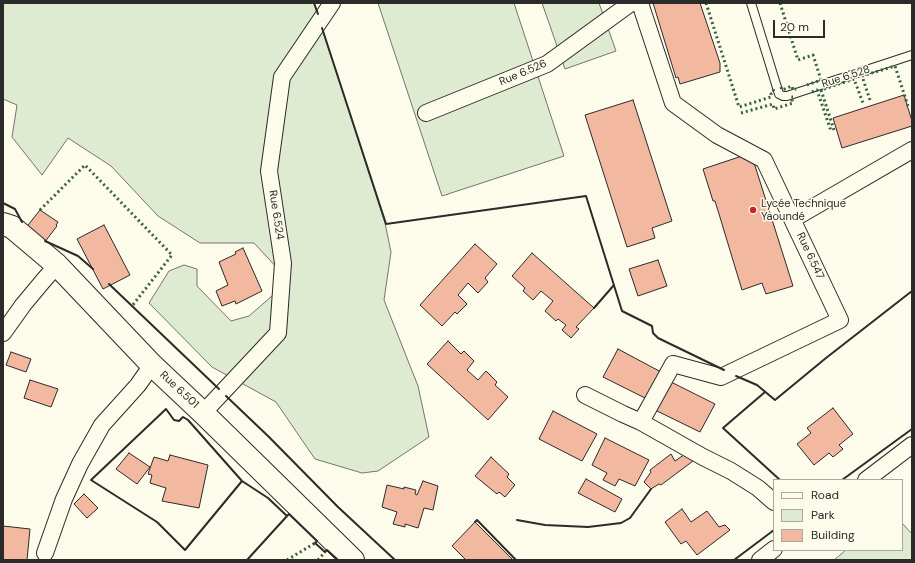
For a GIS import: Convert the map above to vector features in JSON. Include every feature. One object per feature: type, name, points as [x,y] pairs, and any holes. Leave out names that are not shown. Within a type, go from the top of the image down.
[{"type":"street","name":"Rue 6.524","points":[[203,413],[278,333],[283,263],[269,171],[282,78],[332,3]]},
{"type":"street","name":"Rue 6.526","points":[[426,113],[547,64],[631,3]]},
{"type":"street","name":"Rue 6.547","points":[[640,3],[673,103],[717,135],[764,160],[840,320],[721,377],[672,364],[641,422]]},
{"type":"street","points":[[793,219],[912,150]]},
{"type":"street","name":"Rue 6.501","points":[[3,224],[12,227],[57,265],[152,365],[353,560]]},
{"type":"street","points":[[3,334],[23,305],[57,265]]},
{"type":"street","points":[[45,553],[64,499],[80,464],[102,425],[138,385],[152,365]]},
{"type":"street","points":[[585,395],[641,422],[708,460],[731,471],[758,488],[773,501]]},
{"type":"street","points":[[867,479],[912,445]]},
{"type":"street","points":[[760,560],[773,550]]},
{"type":"lane","name":"Rue 6.528","points":[[751,3],[779,94],[783,96],[787,96],[912,55]]},
{"type":"green space","points":[[3,3],[314,3],[385,223],[391,252],[384,300],[418,386],[429,437],[378,471],[362,473],[315,459],[276,402],[212,367],[149,303],[169,271],[184,265],[197,269],[197,286],[231,321],[249,316],[280,289],[281,272],[254,243],[200,243],[158,216],[111,166],[68,138],[42,175],[12,137],[17,105],[3,99]]},
{"type":"green space","points":[[378,3],[514,3],[564,156],[442,196]]},
{"type":"green space","points":[[542,3],[599,3],[616,51],[565,69]]},
{"type":"green space","points":[[903,524],[912,534],[912,560],[834,560],[845,551],[903,551]]},
{"type":"building","points":[[653,3],[700,3],[720,63],[720,72],[680,84],[678,77],[676,78]]},
{"type":"building","points":[[904,95],[912,121],[912,126],[842,148],[833,118]]},
{"type":"building","points":[[633,100],[672,221],[652,228],[655,238],[627,247],[585,115]]},
{"type":"building","points":[[751,153],[793,286],[766,294],[762,283],[742,290],[715,201],[713,201],[703,169]]},
{"type":"building","points":[[40,210],[58,222],[56,225],[57,226],[44,243],[25,229]]},
{"type":"building","points":[[104,225],[130,275],[103,289],[77,239]]},
{"type":"building","points":[[475,244],[497,264],[485,278],[488,282],[478,293],[468,283],[458,295],[467,304],[457,314],[455,312],[442,326],[420,305]]},
{"type":"building","points":[[243,248],[262,291],[236,304],[235,301],[222,306],[216,291],[228,285],[219,262],[236,254],[235,252]]},
{"type":"building","points":[[532,253],[594,308],[576,327],[579,329],[571,338],[562,330],[566,325],[558,319],[556,321],[545,311],[553,301],[541,291],[533,300],[523,291],[525,288],[512,276]]},
{"type":"building","points":[[658,260],[667,286],[638,296],[629,269]]},
{"type":"building","points":[[448,341],[461,354],[464,351],[474,361],[467,370],[478,380],[486,371],[497,382],[495,385],[508,397],[488,420],[427,364]]},
{"type":"building","points":[[618,349],[661,372],[647,399],[603,377]]},
{"type":"building","points":[[11,352],[31,359],[26,372],[6,365]]},
{"type":"building","points":[[30,380],[58,389],[51,407],[24,398]]},
{"type":"building","points":[[667,380],[715,404],[700,432],[653,409]]},
{"type":"building","points":[[833,408],[853,434],[839,445],[843,449],[833,457],[829,453],[814,465],[797,444],[811,433],[807,428]]},
{"type":"building","points":[[553,411],[597,434],[582,461],[539,439]]},
{"type":"building","points":[[605,438],[649,460],[635,486],[619,479],[615,486],[603,480],[607,473],[592,465]]},
{"type":"building","points":[[688,452],[693,461],[661,485],[659,484],[651,489],[644,482],[651,472],[650,470],[671,454],[675,461]]},
{"type":"building","points":[[129,453],[150,467],[137,484],[116,469]]},
{"type":"building","points":[[170,455],[208,465],[199,508],[162,501],[166,488],[150,483],[152,475],[148,474],[154,457],[168,461]]},
{"type":"building","points":[[491,457],[509,474],[507,477],[515,485],[505,497],[499,492],[497,494],[475,476]]},
{"type":"building","points":[[586,479],[622,499],[615,512],[578,493]]},
{"type":"building","points":[[423,481],[438,486],[433,510],[424,508],[418,528],[405,524],[405,527],[393,524],[397,512],[382,507],[387,485],[416,490],[415,494],[417,495]]},
{"type":"building","points":[[84,494],[98,508],[87,518],[74,504]]},
{"type":"building","points":[[682,509],[691,522],[707,511],[719,527],[725,525],[730,530],[697,555],[686,541],[681,544],[665,522]]},
{"type":"building","points":[[475,522],[513,560],[466,560],[452,546]]},
{"type":"building","points":[[3,526],[30,529],[27,560],[3,560]]},
{"type":"hedge","points":[[706,3],[739,107],[771,97],[771,94],[774,92],[773,89]]},
{"type":"hedge","points":[[780,3],[798,60],[813,55],[821,80],[807,85]]},
{"type":"hedge","points":[[870,100],[862,76],[895,66],[908,106]]},
{"type":"hedge","points":[[834,130],[821,90],[854,79],[863,103]]},
{"type":"hedge","points":[[781,87],[782,90],[792,86],[793,90],[796,89]]},
{"type":"hedge","points":[[812,92],[817,90],[831,131]]},
{"type":"hedge","points":[[741,113],[773,104],[774,109],[793,103],[791,97],[793,97]]},
{"type":"hedge","points":[[40,210],[85,165],[172,255],[132,306]]},
{"type":"hedge","points":[[287,560],[315,543]]},
{"type":"hedge","points":[[318,560],[325,552]]},
{"type":"wall","points":[[314,3],[318,14]]},
{"type":"wall","points":[[322,28],[386,224],[586,196],[622,311],[652,326],[653,333],[658,338],[724,370]]},
{"type":"wall","points":[[3,203],[15,209],[22,222]]},
{"type":"wall","points":[[45,241],[78,256],[93,269]]},
{"type":"wall","points":[[109,284],[219,389]]},
{"type":"wall","points":[[594,308],[614,285]]},
{"type":"wall","points":[[736,376],[757,385],[775,400],[912,291]]},
{"type":"wall","points":[[765,392],[723,428],[779,479]]},
{"type":"wall","points":[[226,396],[338,507],[395,560]]},
{"type":"wall","points":[[242,481],[185,550],[157,522],[91,480],[166,409],[174,420],[179,421],[183,417],[188,420],[242,481],[268,498],[287,516],[289,514],[317,541],[315,543],[325,552],[327,550],[338,560]]},
{"type":"wall","points":[[843,479],[912,429]]},
{"type":"wall","points":[[517,520],[545,525],[588,527],[621,523],[630,518],[651,489]]},
{"type":"wall","points":[[247,560],[287,516]]},
{"type":"wall","points":[[475,522],[477,520],[516,560]]},
{"type":"wall","points":[[734,560],[773,531]]},
{"type":"place","name":"Lycée Technique Yaoundé","points":[[753,210]]}]
